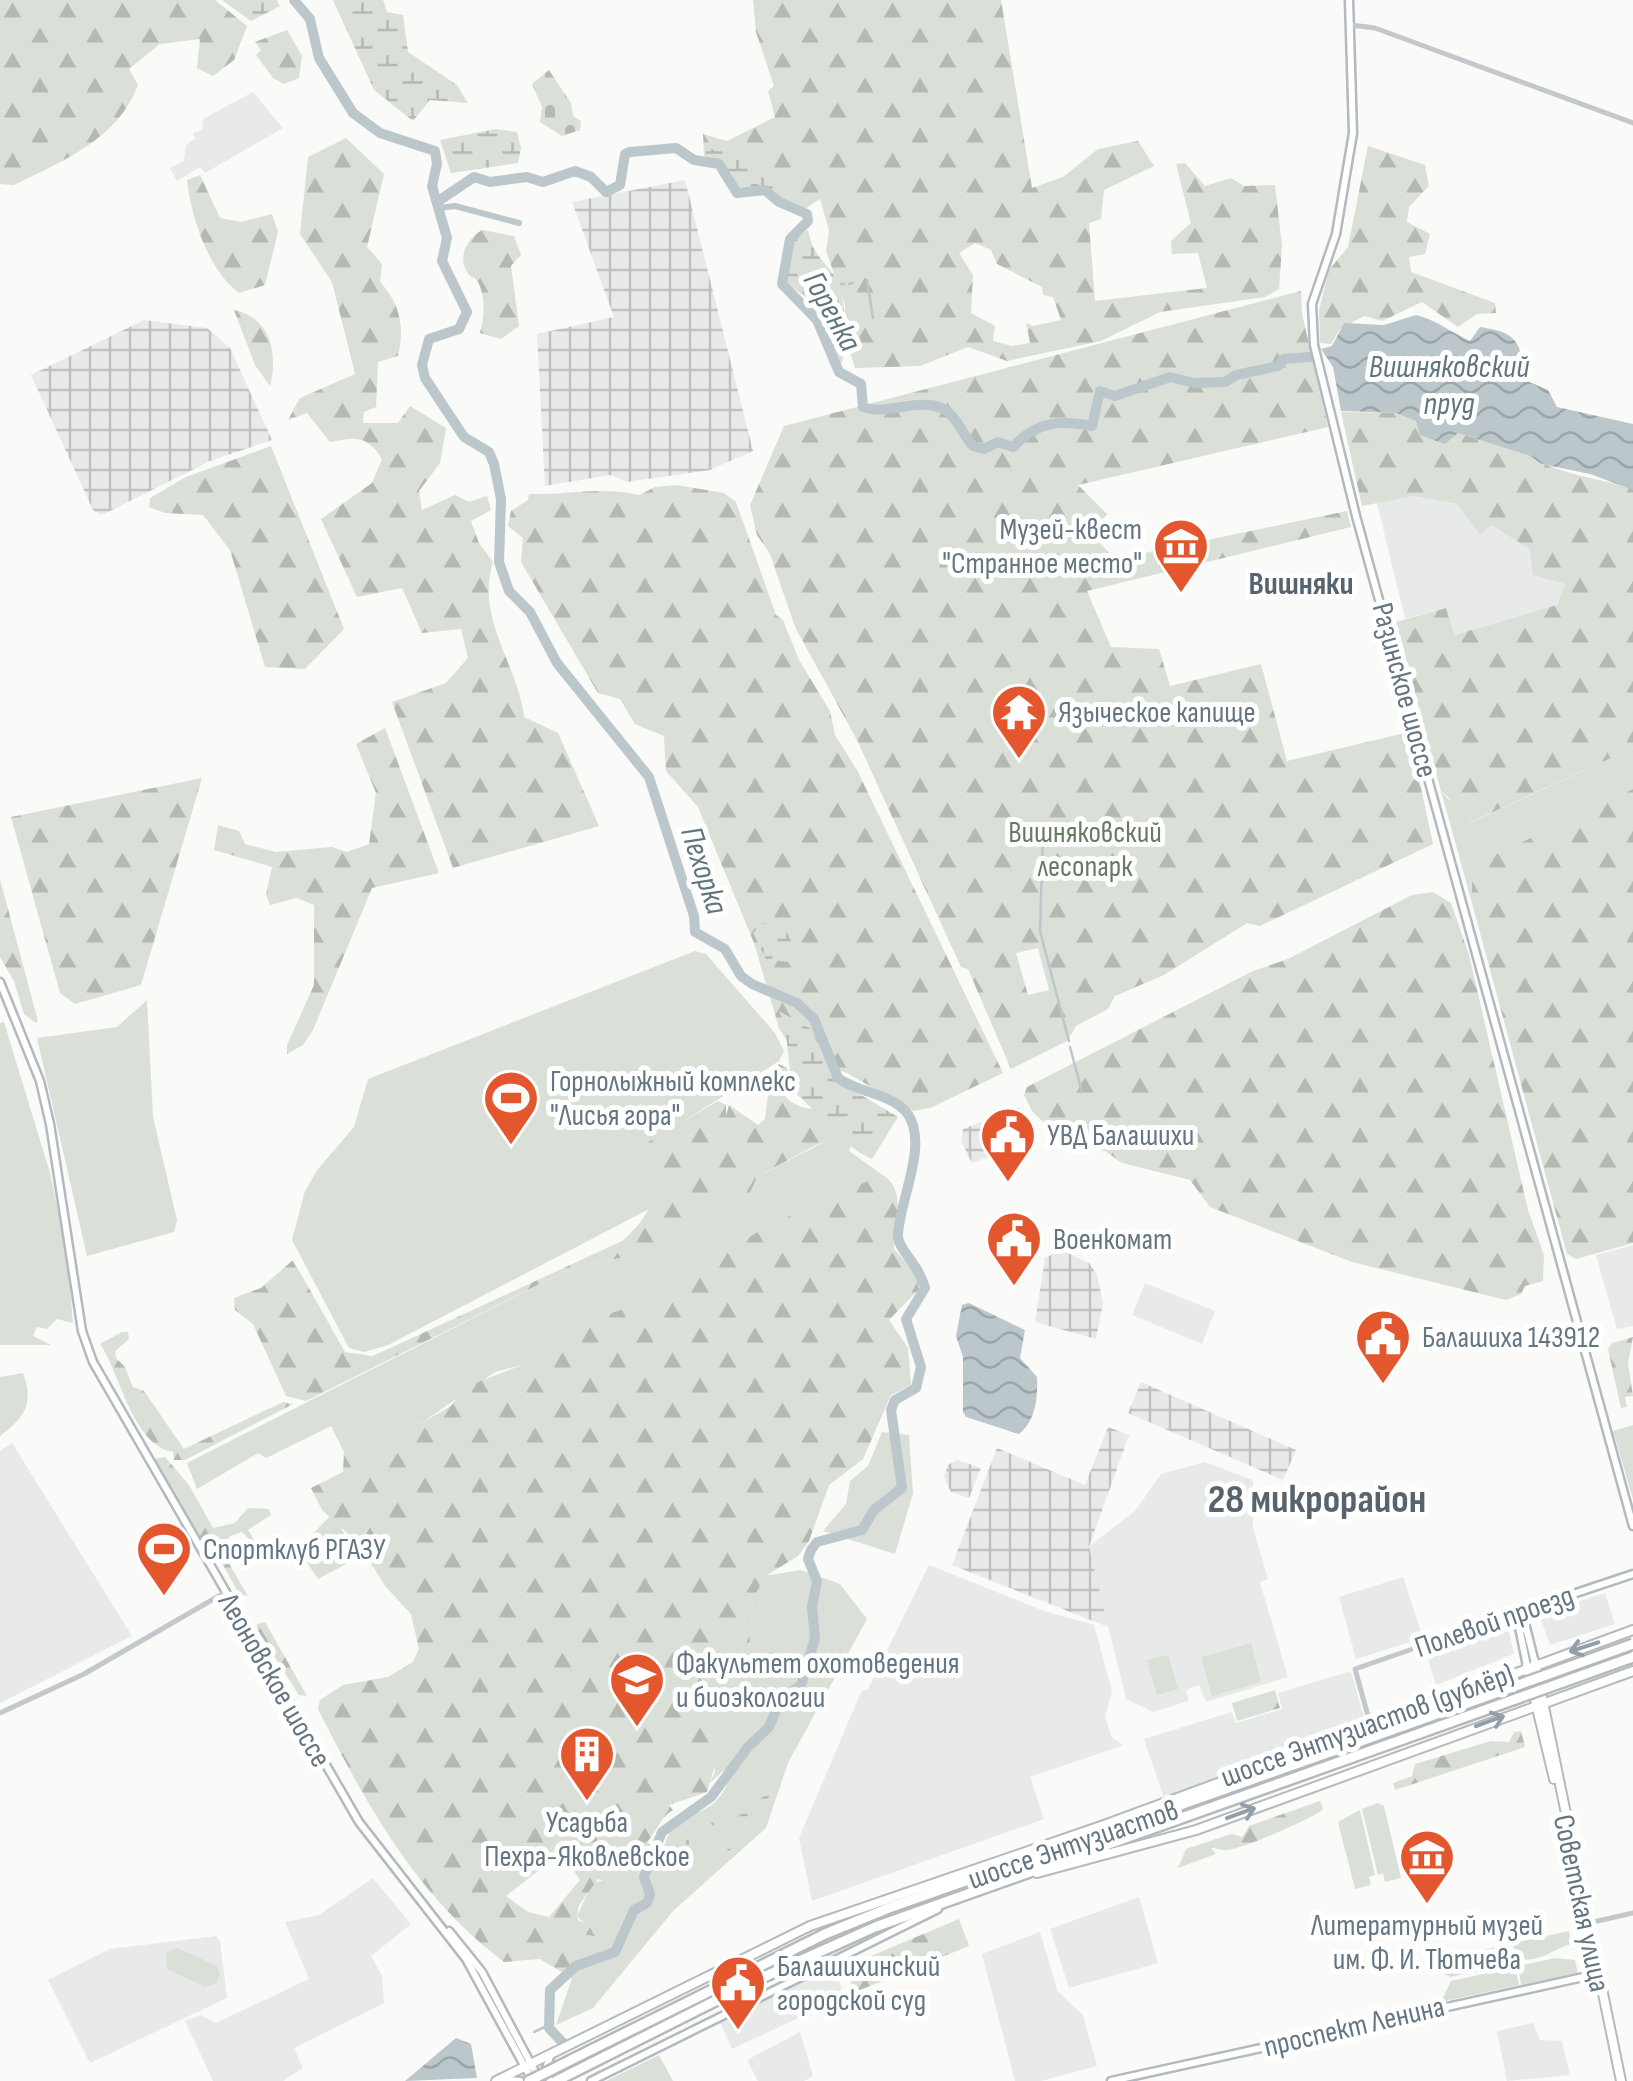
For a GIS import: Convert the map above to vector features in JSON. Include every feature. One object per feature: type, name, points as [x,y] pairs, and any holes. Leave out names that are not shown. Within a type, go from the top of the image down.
[{"type":"highway","name":"шоссе Энтузиастов","points":[[553,2081],[596,2054],[825,1934],[1633,1644]]},
{"type":"highway","name":"шоссе Энтузиастов","points":[[534,2081],[834,1945],[1633,1657]]},
{"type":"main road","name":"Разинское шоссе","points":[[1349,0],[1353,133],[1336,234],[1312,304],[1314,345],[1557,1258],[1633,1526]]},
{"type":"main road","name":"Леоновское шоссе","points":[[0,982],[40,1081],[88,1351],[359,1822],[431,1912],[484,1987],[534,2081]]},
{"type":"main road","name":"Полевой проезд","points":[[1519,1612],[1633,1574]]},
{"type":"main road","name":"Советская улица","points":[[1519,1612],[1620,2081]]},
{"type":"main road","name":"шоссе Энтузиастов (дублёр)","points":[[498,2080],[810,1926],[1104,1825],[1370,1723],[1633,1630]]},
{"type":"main road","name":"шоссе Энтузиастов (дублёр)","points":[[1013,1878],[1196,1830],[1633,1671]]},
{"type":"main road","points":[[1438,1699],[1450,1700],[1460,1714],[1458,1725],[1446,1736]]},
{"type":"main road","points":[[972,1869],[1046,1854]]},
{"type":"main road","points":[[592,2080],[975,1891]]},
{"type":"main road","name":"проспект Ленина","points":[[1111,2081],[1597,1974]]},
{"type":"main road","points":[[553,2081],[546,2068],[555,2052]]},
{"type":"main road","points":[[498,2080],[520,2081]]},
{"type":"street","points":[[1351,26],[1374,28],[1633,123]]},
{"type":"street","points":[[0,1713],[84,1674],[224,1593]]},
{"type":"street","name":"Полевой проезд","points":[[1370,1723],[1355,1669],[1519,1612]]},
{"type":"street","points":[[1586,1923],[1633,1913]]},
{"type":"shaded area","points":[[253,92],[283,128],[205,173],[200,167],[177,181],[170,168],[184,161],[186,145],[195,139],[193,133],[202,130],[203,119]]},
{"type":"shaded area","points":[[685,180],[753,451],[710,470],[627,482],[611,475],[545,486],[537,334],[614,317],[572,202]]},
{"type":"shaded area","points":[[144,320],[207,328],[230,348],[272,440],[210,461],[102,515],[93,510],[31,375]]},
{"type":"shaded area","points":[[1414,496],[1457,504],[1480,534],[1491,525],[1531,549],[1565,584],[1557,605],[1453,635],[1445,608],[1405,619],[1377,503]]},
{"type":"shaded area","points":[[1019,1107],[1031,1138],[1028,1143],[972,1163],[961,1141],[963,1129]]},
{"type":"shaded area","points":[[1633,1245],[1633,1326],[1617,1329],[1596,1255]]},
{"type":"shaded area","points":[[1062,1250],[1089,1263],[1097,1275],[1103,1303],[1096,1339],[1035,1322],[1045,1258]]},
{"type":"shaded area","points":[[1145,1283],[1215,1311],[1202,1344],[1132,1315]]},
{"type":"shaded area","points":[[1141,1382],[1296,1450],[1283,1480],[1128,1413]]},
{"type":"shaded area","points":[[1108,1427],[1129,1435],[1089,1547],[1108,1627],[952,1565],[997,1448],[1085,1485]]},
{"type":"shaded area","points":[[12,1443],[132,1636],[0,1703],[0,1451]]},
{"type":"shaded area","points":[[957,1460],[981,1468],[969,1498],[951,1492],[944,1477],[948,1465]]},
{"type":"shaded area","points":[[1205,1462],[1253,1480],[1253,1527],[1268,1579],[1260,1582],[1288,1677],[1206,1702],[1199,1685],[1186,1690],[1189,1701],[1153,1712],[1126,1699],[1088,1547],[1135,1511],[1161,1474]]},
{"type":"shaded area","points":[[929,1565],[1044,1611],[1094,1625],[1112,1691],[1105,1717],[1112,1738],[1124,1745],[1030,1777],[1044,1819],[812,1901],[799,1838],[861,1692],[868,1689]]},
{"type":"shaded area","points":[[1403,1577],[1423,1638],[1356,1659],[1339,1597]]},
{"type":"shaded area","points":[[1605,1593],[1615,1624],[1550,1645],[1539,1614]]},
{"type":"shaded area","points":[[1507,1623],[1514,1654],[1436,1685],[1425,1650]]},
{"type":"shaded area","points":[[1351,1671],[1365,1721],[1164,1798],[1144,1739],[1232,1712],[1236,1723],[1282,1709],[1278,1693]]},
{"type":"shaded area","points":[[373,1878],[411,1924],[371,1956],[382,1976],[384,2003],[294,2048],[303,2068],[283,2081],[213,2081],[185,2021],[201,2015],[216,2023],[309,1979],[285,1922],[319,1915]]},
{"type":"shaded area","points":[[1139,1897],[1158,1963],[1069,1988],[1050,1929]]},
{"type":"shaded area","points":[[1040,1932],[1058,1992],[1083,2015],[1097,2066],[1041,2081],[1015,2081],[982,1954]]},
{"type":"shaded area","points":[[216,1936],[220,1941],[227,1998],[90,2063],[48,1980],[110,1949]]},
{"type":"shaded area","points":[[833,1967],[845,1996],[732,2049],[720,2022]]},
{"type":"shaded area","points":[[1533,2023],[1540,2040],[1562,2041],[1570,2075],[1507,2081],[1497,2031]]},
{"type":"shaded area","points":[[800,2032],[813,2076],[804,2081],[758,2081],[747,2060]]},
{"type":"green space","points":[[0,0],[215,0],[247,26],[234,60],[213,76],[197,68],[200,39],[160,44],[129,69],[138,85],[129,104],[103,134],[33,176],[14,185],[0,184]]},
{"type":"green space","points":[[222,0],[277,0],[280,6],[251,21]]},
{"type":"green space","points":[[333,0],[383,0],[387,12],[403,15],[408,52],[457,85],[468,103],[430,100],[413,121],[374,90]]},
{"type":"green space","points":[[753,0],[1001,0],[1032,188],[1063,177],[1098,149],[1138,141],[1154,166],[1104,190],[1101,219],[1089,223],[1095,301],[1207,288],[1198,253],[1172,254],[1171,241],[1191,223],[1176,164],[1185,163],[1205,186],[1231,178],[1244,186],[1275,185],[1282,246],[1279,289],[1265,297],[1160,312],[1101,341],[1007,361],[968,347],[920,366],[855,368],[846,339],[845,305],[826,251],[829,230],[820,199],[806,208],[776,203],[771,186],[736,187],[731,171],[704,156],[703,134],[727,141],[775,117],[768,91],[774,86],[756,32]],"holes":[[[975,243],[991,250],[997,264],[1042,287],[1043,295],[1053,297],[1061,320],[1033,326],[1026,323],[1030,343],[1012,346],[993,341],[995,326],[971,313],[973,275],[959,253]]]},
{"type":"green space","points":[[287,30],[302,56],[299,78],[284,84],[273,78],[256,55],[261,50],[255,42]]},
{"type":"green space","points":[[549,70],[571,103],[573,116],[581,121],[580,130],[562,136],[540,122],[542,107],[532,84]]},
{"type":"green space","points":[[496,129],[517,132],[521,148],[518,163],[451,173],[440,140]]},
{"type":"green space","points":[[346,138],[384,174],[367,247],[382,264],[380,282],[392,298],[401,326],[398,356],[378,362],[376,407],[364,412],[363,423],[398,423],[410,406],[446,428],[440,463],[419,491],[422,510],[455,495],[469,502],[487,496],[491,510],[471,521],[479,543],[493,562],[489,603],[524,717],[558,733],[599,826],[453,868],[392,702],[446,683],[468,658],[461,629],[422,633],[402,588],[357,597],[321,519],[372,483],[382,459],[360,440],[330,442],[307,413],[288,420],[300,398],[355,374],[332,282],[300,234],[308,157]]},
{"type":"green space","points":[[1368,146],[1425,165],[1429,186],[1409,207],[1407,222],[1430,234],[1425,254],[1409,257],[1411,272],[1495,303],[1496,313],[1477,314],[1458,327],[1422,302],[1382,321],[1364,316],[1340,329],[1331,344],[1320,343],[1319,310],[1329,270],[1348,247]]},
{"type":"green space","points":[[706,148],[765,161],[773,180],[786,188],[778,193],[757,184],[739,184],[737,177],[706,156]]},
{"type":"green space","points":[[200,175],[220,218],[241,222],[272,214],[278,232],[265,285],[239,293],[218,271],[192,210],[187,180]]},
{"type":"green space","points":[[482,230],[514,236],[521,255],[511,266],[519,326],[501,339],[480,333],[483,296],[464,266],[466,248]]},
{"type":"green space","points":[[808,230],[816,252],[840,289],[845,328],[842,363],[834,359],[809,299],[785,283],[792,241]]},
{"type":"green space","name":"Вишняковский лесопарк","points":[[1301,291],[1302,314],[1328,427],[1078,485],[1107,514],[1089,533],[1116,559],[1347,511],[1351,527],[1087,591],[1111,647],[1159,649],[1170,686],[1261,664],[1287,761],[1409,732],[1433,844],[1260,926],[1247,923],[1164,975],[1115,996],[1108,1009],[1076,1026],[1067,1041],[1011,1069],[968,969],[961,967],[857,740],[795,627],[770,554],[757,535],[750,505],[784,426]],"holes":[[[1038,948],[1049,990],[1028,995],[1016,953]]]},
{"type":"green space","points":[[234,310],[257,321],[269,339],[273,362],[270,386],[255,365]]},
{"type":"green space","points":[[1341,412],[1396,413],[1565,471],[1633,489],[1633,748],[1469,823],[1452,816],[1450,799],[1441,791],[1396,622],[1446,608],[1454,635],[1557,605],[1565,584],[1533,575],[1530,549],[1491,525],[1480,535],[1457,504],[1414,496],[1362,506]]},
{"type":"green space","points":[[271,446],[344,629],[305,669],[265,667],[230,550],[203,515],[165,513],[149,507],[150,498],[186,477]]},
{"type":"green space","points":[[676,485],[724,493],[736,502],[776,615],[783,620],[799,660],[830,711],[835,735],[857,770],[1003,1073],[930,1108],[913,1111],[847,1073],[795,1054],[779,1028],[754,943],[698,807],[666,771],[664,736],[635,724],[620,699],[598,693],[521,562],[523,538],[508,526],[511,511],[528,500],[529,494],[597,491],[639,495],[655,487]]},
{"type":"green space","points":[[385,728],[439,873],[372,888],[313,1030],[303,1045],[287,1054],[287,1045],[314,985],[314,905],[297,898],[270,905],[266,895],[272,867],[214,850],[218,825],[239,831],[245,844],[276,852],[332,847],[347,852],[369,844],[376,793],[356,744]]},
{"type":"green space","points":[[1633,748],[1633,789],[1478,863],[1472,872],[1472,903],[1441,791],[1470,823]]},
{"type":"green space","points":[[202,778],[141,985],[75,1004],[60,993],[11,817]]},
{"type":"green space","points":[[1633,789],[1633,1243],[1576,1259],[1567,1254],[1472,903],[1472,871],[1478,863]]},
{"type":"green space","points":[[0,879],[36,1023],[24,1014],[14,981],[0,957]]},
{"type":"green space","points":[[1433,892],[1451,903],[1469,955],[1528,1210],[1544,1255],[1543,1281],[1525,1286],[1521,1294],[1506,1300],[1352,1262],[1210,1207],[1190,1180],[1122,1163],[1105,1151],[1066,1144],[1032,1111],[1024,1095],[1027,1087],[1253,971],[1288,959],[1412,895]]},
{"type":"green space","points":[[762,923],[785,929],[803,964],[766,959],[753,933]]},
{"type":"green space","name":"Горнолыжный комплекс \"Лисья гора\"","points":[[695,951],[706,954],[775,1033],[784,1051],[779,1061],[679,1124],[680,1193],[388,1345],[364,1352],[349,1348],[292,1240],[305,1191],[318,1169],[354,1127],[368,1079]]},
{"type":"green space","points":[[147,1000],[153,1117],[177,1220],[174,1232],[87,1256],[37,1038],[117,1027]]},
{"type":"green space","points":[[779,1011],[811,1029],[834,1079],[898,1117],[872,1159],[839,1136],[792,1090],[785,1025]]},
{"type":"green space","points":[[4,1022],[50,1173],[67,1252],[73,1323],[57,1319],[47,1329],[37,1327],[33,1336],[51,1345],[0,1345],[0,1023]]},
{"type":"green space","points":[[779,1064],[787,1068],[789,1077],[782,1091],[796,1104],[814,1109],[856,1109],[857,1129],[849,1151],[838,1151],[826,1141],[816,1145],[757,1177],[750,1193],[694,1215],[662,1240],[620,1258],[572,1268],[306,1401],[286,1396],[253,1324],[235,1310],[234,1298],[261,1288],[293,1260],[345,1352],[372,1356],[386,1350],[622,1241],[642,1220],[654,1196],[655,1171],[643,1145],[718,1101],[726,1105],[726,1116],[729,1105],[758,1125],[765,1119],[768,1094],[759,1089]]},
{"type":"green space","points":[[826,1141],[838,1151],[849,1151],[887,1178],[870,1180],[770,1225],[624,1309],[591,1319],[522,1365],[495,1372],[420,1424],[412,1423],[365,1451],[344,1452],[331,1426],[266,1458],[258,1453],[197,1489],[187,1463],[572,1268],[620,1258],[661,1240],[694,1215],[750,1193],[757,1177]]},
{"type":"green space","points":[[887,1178],[893,1185],[898,1202],[894,1249],[916,1274],[919,1289],[889,1320],[908,1348],[911,1385],[891,1395],[863,1459],[829,1485],[809,1541],[798,1556],[764,1577],[753,1600],[749,1650],[733,1671],[730,1695],[713,1722],[717,1759],[707,1792],[669,1805],[673,1810],[650,1838],[620,1863],[628,1875],[607,1882],[598,1879],[579,1905],[579,1921],[594,1924],[600,1937],[575,1933],[578,1961],[571,1967],[572,1978],[540,1959],[504,1962],[445,1908],[396,1847],[318,1709],[320,1700],[343,1685],[388,1677],[413,1662],[419,1649],[411,1614],[385,1586],[359,1544],[322,1510],[311,1488],[343,1472],[344,1452],[365,1450],[412,1423],[420,1424],[451,1406],[465,1387],[522,1365],[591,1319],[624,1309],[770,1225],[870,1180]],"holes":[[[557,1856],[566,1859],[580,1880],[549,1917],[528,1912],[506,1896]]]},
{"type":"green space","points":[[128,1332],[129,1339],[115,1351],[116,1358],[125,1367],[133,1387],[144,1391],[184,1449],[283,1402],[293,1404],[185,1460],[174,1460],[173,1452],[159,1447],[137,1423],[100,1344]]},
{"type":"green space","points":[[1633,1337],[1628,1363],[1633,1396],[1625,1397],[1627,1407],[1621,1408],[1608,1349],[1612,1343]]},
{"type":"green space","points":[[23,1373],[28,1393],[25,1409],[0,1436],[0,1377]]},
{"type":"green space","points":[[1633,1425],[1633,1499],[1613,1431]]},
{"type":"green space","points":[[882,1432],[909,1435],[913,1493],[895,1554],[823,1531],[846,1504],[850,1481],[868,1466]]},
{"type":"green space","points":[[165,1457],[189,1485],[213,1528],[235,1523],[248,1508],[269,1509],[271,1515],[248,1530],[260,1550],[242,1532],[230,1536],[220,1548],[248,1596],[240,1595],[208,1539],[197,1539],[152,1459]]},
{"type":"green space","points":[[333,1513],[357,1558],[318,1579],[298,1549]]},
{"type":"green space","points":[[801,1570],[840,1584],[867,1619],[788,1763],[766,1828],[673,1911],[593,2008],[556,2025],[572,1978],[575,1933],[599,1937],[577,1916],[592,1884],[628,1871],[620,1863],[622,1859],[643,1843],[662,1853],[671,1831],[711,1805],[726,1787],[732,1771],[725,1769],[710,1783],[715,1772],[713,1722],[730,1695],[733,1671],[749,1649],[753,1600],[764,1576]]},
{"type":"green space","points":[[265,1622],[307,1696],[299,1695],[257,1629],[257,1624]]},
{"type":"green space","points":[[1251,1643],[1261,1682],[1212,1696],[1201,1657]]},
{"type":"green space","points":[[1168,1655],[1178,1689],[1157,1695],[1147,1660]]},
{"type":"green space","points":[[1275,1690],[1280,1708],[1237,1721],[1232,1703]]},
{"type":"green space","points":[[1521,1731],[1525,1747],[1395,1790],[1393,1783],[1412,1776],[1415,1764],[1491,1741],[1509,1742],[1514,1732]]},
{"type":"green space","points":[[777,1786],[737,1839],[698,1817],[714,1808],[732,1821]]},
{"type":"green space","points":[[1320,1801],[1323,1809],[1292,1826],[1234,1849],[1211,1848],[1216,1854],[1178,1868],[1186,1849],[1231,1834],[1242,1837],[1249,1826]]},
{"type":"green space","points":[[1378,1803],[1384,1806],[1401,1878],[1385,1882],[1383,1873],[1378,1875],[1362,1809]]},
{"type":"green space","points":[[1360,1810],[1375,1875],[1369,1877],[1371,1885],[1355,1889],[1338,1822]]},
{"type":"green space","points":[[687,1823],[715,1841],[735,1847],[718,1857],[671,1838],[674,1829]]},
{"type":"green space","points":[[959,1919],[969,1946],[855,1992],[845,1967]]},
{"type":"green space","points":[[1569,1931],[1571,1944],[1537,1958],[1515,1957],[1513,1943]]},
{"type":"green space","points":[[1510,1944],[1513,1958],[1509,1964],[1450,1977],[1434,1968],[1432,1961]]},
{"type":"green space","points":[[177,1948],[217,1966],[220,1973],[216,1984],[205,1987],[167,1969],[166,1953]]},
{"type":"green space","points":[[1555,1958],[1575,1960],[1578,1973],[1521,1985],[1519,1971],[1523,1965]]},
{"type":"green space","points":[[1510,1968],[1516,1972],[1519,1985],[1441,2002],[1451,1981]]},
{"type":"green space","points":[[659,2055],[673,2081],[606,2081]]},
{"type":"water","name":"Вишняковский пруд","points":[[1416,315],[1470,341],[1480,327],[1508,335],[1517,343],[1522,358],[1514,362],[1513,375],[1548,390],[1557,407],[1633,424],[1633,490],[1590,474],[1542,464],[1530,456],[1458,433],[1445,444],[1420,435],[1416,421],[1396,413],[1341,411],[1333,367],[1321,349],[1332,346],[1344,323],[1384,325]]},
{"type":"water","points":[[969,1303],[1025,1330],[1020,1358],[1037,1377],[1037,1392],[1032,1415],[1019,1434],[966,1417],[963,1412],[963,1357],[956,1336],[962,1305]]},
{"type":"water","points":[[456,2038],[471,2044],[477,2078],[405,2081]]},
{"type":"waterway","name":"Пехорка","points":[[294,0],[310,19],[319,58],[353,113],[380,133],[435,151],[437,164],[432,186],[447,238],[442,261],[467,312],[459,329],[429,339],[422,365],[425,378],[464,437],[489,452],[494,464],[501,499],[499,562],[509,591],[530,612],[557,663],[649,777],[694,916],[695,932],[725,949],[741,976],[797,1003],[814,1019],[838,1078],[900,1106],[913,1126],[915,1140],[898,1236],[925,1288],[906,1319],[921,1367],[916,1388],[895,1400],[891,1410],[902,1488],[874,1510],[862,1530],[817,1542],[811,1550],[808,1559],[817,1581],[812,1607],[815,1638],[801,1685],[780,1701],[769,1727],[748,1747],[711,1797],[662,1832],[644,1877],[650,1894],[647,1903],[634,1910],[615,1952],[576,1966],[550,1990],[549,2028],[563,2043]]},
{"type":"waterway","name":"Горенка","points":[[437,202],[474,177],[490,182],[527,177],[543,182],[575,171],[591,177],[606,192],[620,185],[625,154],[630,152],[676,148],[694,160],[719,164],[737,193],[765,190],[779,202],[807,214],[808,221],[790,239],[782,284],[817,320],[839,372],[861,384],[863,407],[940,407],[952,416],[973,446],[984,449],[998,442],[1013,447],[1049,424],[1092,426],[1100,391],[1115,396],[1170,377],[1194,383],[1225,382],[1236,375],[1278,366],[1284,359],[1310,357]]},
{"type":"waterway","points":[[439,208],[455,206],[519,223]]},
{"type":"waterway","points":[[867,280],[873,318]]},
{"type":"waterway","points":[[849,284],[853,283]]},
{"type":"waterway","points":[[1043,828],[1040,931],[1069,1041]]},
{"type":"waterway","points":[[1070,1047],[1082,1092]]},
{"type":"waterway","points":[[534,2032],[549,2025]]},
{"type":"place","name":"Музей-квест \"Странное место\"","points":[[1181,595]]},
{"type":"place","name":"Языческое капище","points":[[1019,761]]},
{"type":"place","name":"Горнолыжный комплекс \"Лисья гора\"","points":[[511,1147]]},
{"type":"place","name":"УВД Балашихи","points":[[1008,1184]]},
{"type":"place","name":"Военкомат","points":[[1014,1288]]},
{"type":"place","name":"Балашиха 143912","points":[[1383,1386]]},
{"type":"place","name":"Спортклуб РГАЗУ","points":[[164,1598]]},
{"type":"place","name":"Факультет охотоведения и биоэкологии","points":[[637,1729]]},
{"type":"place","name":"Усадьба Пехра-Яковлевское","points":[[587,1803]]},
{"type":"place","name":"Литературный музей им. Ф. И. Тютчева","points":[[1427,1906]]},
{"type":"place","name":"Балашихинский городской суд","points":[[738,2032]]},
{"type":"district","name":"Вишняки","points":[[1301,583]]},
{"type":"district","name":"28 микрорайон","points":[[1317,1498]]}]
